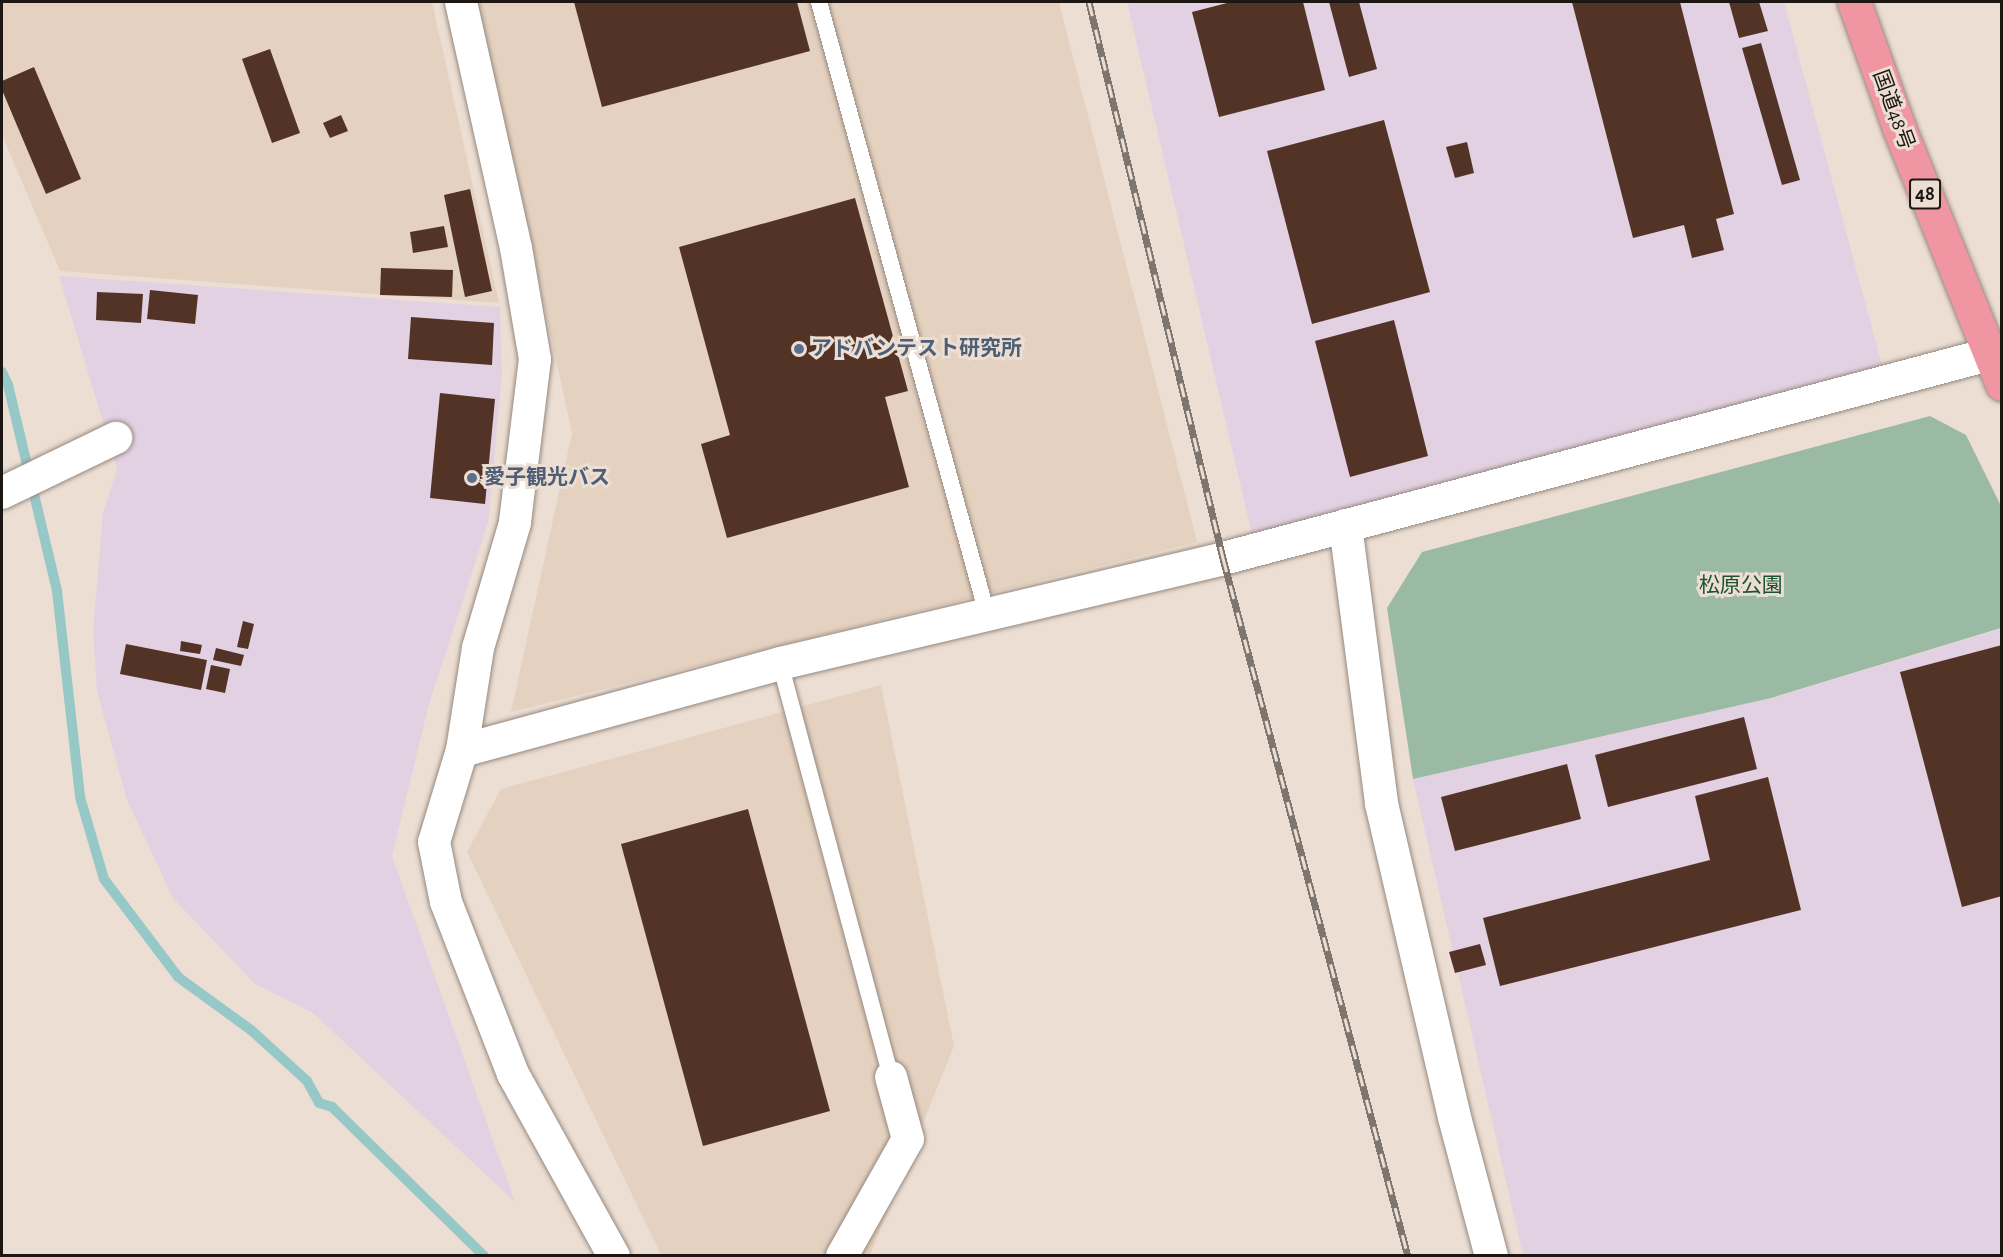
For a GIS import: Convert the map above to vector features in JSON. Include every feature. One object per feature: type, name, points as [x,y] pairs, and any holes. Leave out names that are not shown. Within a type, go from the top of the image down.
[{"type":"highway","name":"国道48号","points":[[1854,2],[1899,128],[2001,384]]},
{"type":"street","points":[[461,2],[516,248],[535,359],[514,524],[478,648],[462,750],[434,842],[446,902],[513,1074],[614,1256]]},
{"type":"street","points":[[462,750],[780,663],[1134,581],[1988,354]]},
{"type":"street","points":[[10,489],[116,438]]},
{"type":"street","points":[[1345,525],[1381,803],[1454,1117],[1491,1256]]},
{"type":"street","points":[[842,1256],[908,1139],[891,1077]]},
{"type":"lane","points":[[819,2],[987,614]]},
{"type":"lane","points":[[780,663],[891,1077]]},
{"type":"shaded area","points":[[2,2],[432,2],[499,303],[60,271],[2,135]]},
{"type":"shaded area","points":[[478,2],[1059,2],[1197,542],[511,712],[572,433]]},
{"type":"shaded area","points":[[1127,2],[1784,2],[1882,365],[1568,453],[1252,534]]},
{"type":"shaded area","name":"愛子観光バス","points":[[59,276],[500,307],[502,374],[488,523],[429,704],[392,856],[515,1202],[313,1013],[255,984],[173,898],[127,800],[97,691],[93,630],[103,513],[117,469]]},
{"type":"shaded area","points":[[2001,629],[2001,1255],[1523,1255],[1413,779],[1771,698]]},
{"type":"shaded area","points":[[881,685],[954,1046],[870,1255],[661,1255],[467,852],[501,789]]},
{"type":"green space","name":"松原公園","points":[[1930,416],[1966,435],[2001,506],[2001,628],[1771,698],[1413,779],[1387,608],[1422,552]]},
{"type":"building","points":[[574,2],[797,2],[810,51],[602,107]]},
{"type":"building","points":[[1231,2],[1303,2],[1325,90],[1219,117],[1192,12]]},
{"type":"building","points":[[1329,2],[1359,2],[1377,69],[1349,77]]},
{"type":"building","points":[[1572,2],[1680,2],[1734,214],[1716,219],[1724,250],[1692,258],[1684,225],[1633,238]]},
{"type":"building","points":[[1729,2],[1759,2],[1768,31],[1739,38]]},
{"type":"building","points":[[1761,43],[1800,180],[1782,185],[1742,48]]},
{"type":"building","points":[[270,49],[300,133],[272,143],[242,59]]},
{"type":"building","points":[[34,67],[81,179],[46,194],[2,90],[2,81]]},
{"type":"building","points":[[341,115],[348,131],[330,138],[323,123]]},
{"type":"building","points":[[1384,120],[1430,292],[1312,324],[1267,151]]},
{"type":"building","points":[[1467,142],[1474,173],[1455,178],[1446,147]]},
{"type":"building","points":[[470,189],[492,291],[465,297],[444,195]]},
{"type":"building","points":[[855,198],[908,391],[885,397],[909,487],[727,538],[701,444],[730,435],[679,247]]},
{"type":"building","points":[[444,226],[448,247],[413,253],[410,232]]},
{"type":"building","points":[[381,268],[453,270],[452,297],[380,295]]},
{"type":"building","points":[[150,290],[198,295],[195,324],[147,319]]},
{"type":"building","points":[[97,292],[143,294],[141,323],[96,320]]},
{"type":"building","points":[[411,317],[494,323],[492,365],[408,359]]},
{"type":"building","points":[[1394,320],[1428,456],[1350,477],[1315,341]]},
{"type":"building","points":[[440,393],[495,399],[485,504],[430,498]]},
{"type":"building","points":[[243,621],[254,624],[248,649],[237,647]]},
{"type":"building","points":[[181,641],[202,645],[200,654],[180,651]]},
{"type":"building","points":[[126,644],[207,660],[201,690],[120,674]]},
{"type":"building","points":[[2002,645],[2002,896],[1962,907],[1900,672]]},
{"type":"building","points":[[216,648],[244,655],[241,666],[213,660]]},
{"type":"building","points":[[211,665],[230,669],[225,693],[206,689]]},
{"type":"building","points":[[1744,717],[1757,769],[1608,807],[1595,755]]},
{"type":"building","points":[[1567,764],[1581,819],[1455,851],[1441,797]]},
{"type":"building","points":[[1768,777],[1801,910],[1500,986],[1483,918],[1710,860],[1695,796]]},
{"type":"building","points":[[748,809],[830,1111],[703,1146],[621,844]]},
{"type":"building","points":[[1480,944],[1486,965],[1455,973],[1449,952]]},
{"type":"waterway","points":[[2,372],[8,385],[57,591],[80,797],[104,879],[178,977],[251,1030],[307,1081],[319,1103],[332,1107],[484,1256]]},
{"type":"railway","points":[[1089,2],[1223,558],[1408,1256]]},
{"type":"place","name":"アドバンテスト研究所","points":[[799,349]]},
{"type":"place","name":"愛子観光バス","points":[[472,478]]}]
